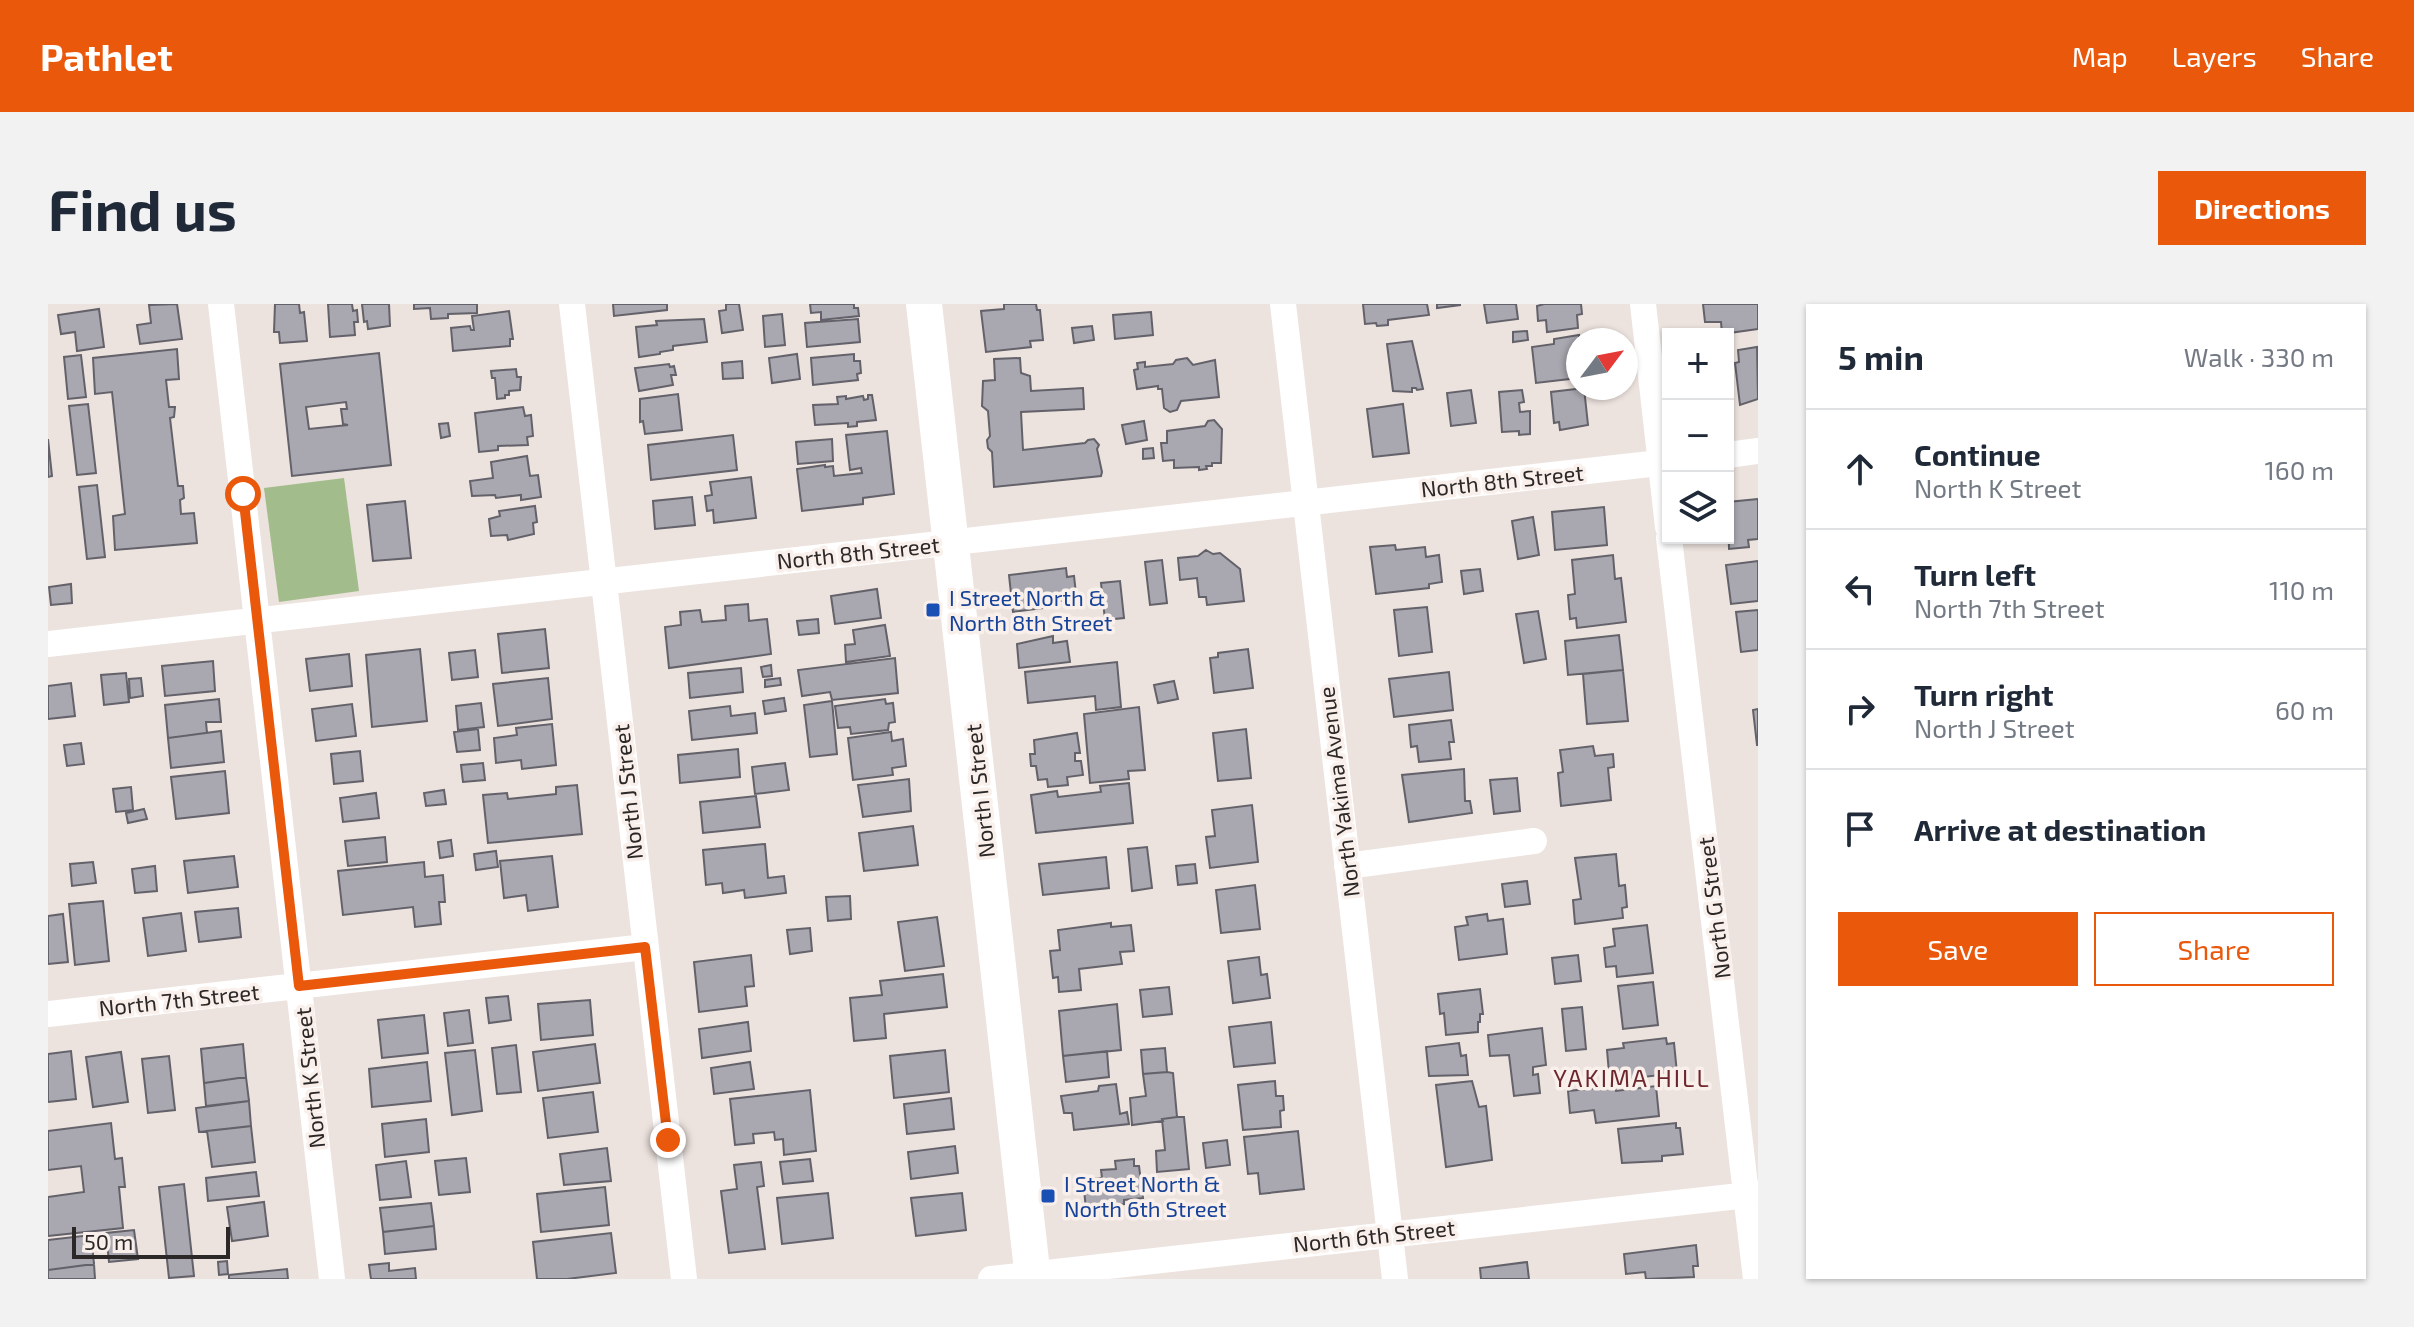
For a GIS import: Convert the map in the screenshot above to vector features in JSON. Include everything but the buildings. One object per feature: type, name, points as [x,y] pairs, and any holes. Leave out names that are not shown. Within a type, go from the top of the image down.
[{"type":"main road","name":"North I Street","points":[[924,304],[1033,1277]]},
{"type":"street","name":"North K Street","points":[[221,304],[332,1279]]},
{"type":"street","name":"North J Street","points":[[572,304],[684,1279]]},
{"type":"street","name":"North Yakima Avenue","points":[[1283,304],[1395,1279]]},
{"type":"street","points":[[1643,304],[1662,448]]},
{"type":"street","points":[[1734,454],[1758,451]]},
{"type":"street","name":"North 8th Street","points":[[48,644],[1662,463]]},
{"type":"street","name":"North G Street","points":[[1670,544],[1752,1194],[1756,1279]]},
{"type":"street","points":[[1347,866],[1534,841]]},
{"type":"street","name":"North 7th Street","points":[[48,1014],[645,947]]},
{"type":"street","name":"North 6th Street","points":[[991,1279],[1033,1277],[1390,1233],[1752,1194]]},
{"type":"green space","points":[[344,478],[359,591],[279,602],[264,488]]},
{"type":"place","name":"I Street North & North 8th Street","points":[[933,610]]},
{"type":"place","name":"I Street North & North 6th Street","points":[[1048,1196]]},
{"type":"district","name":"YAKIMA HILL","points":[[1632,1077]]},
{"type":"route","points":[[243,494],[299,986],[645,947],[668,1140]]}]
